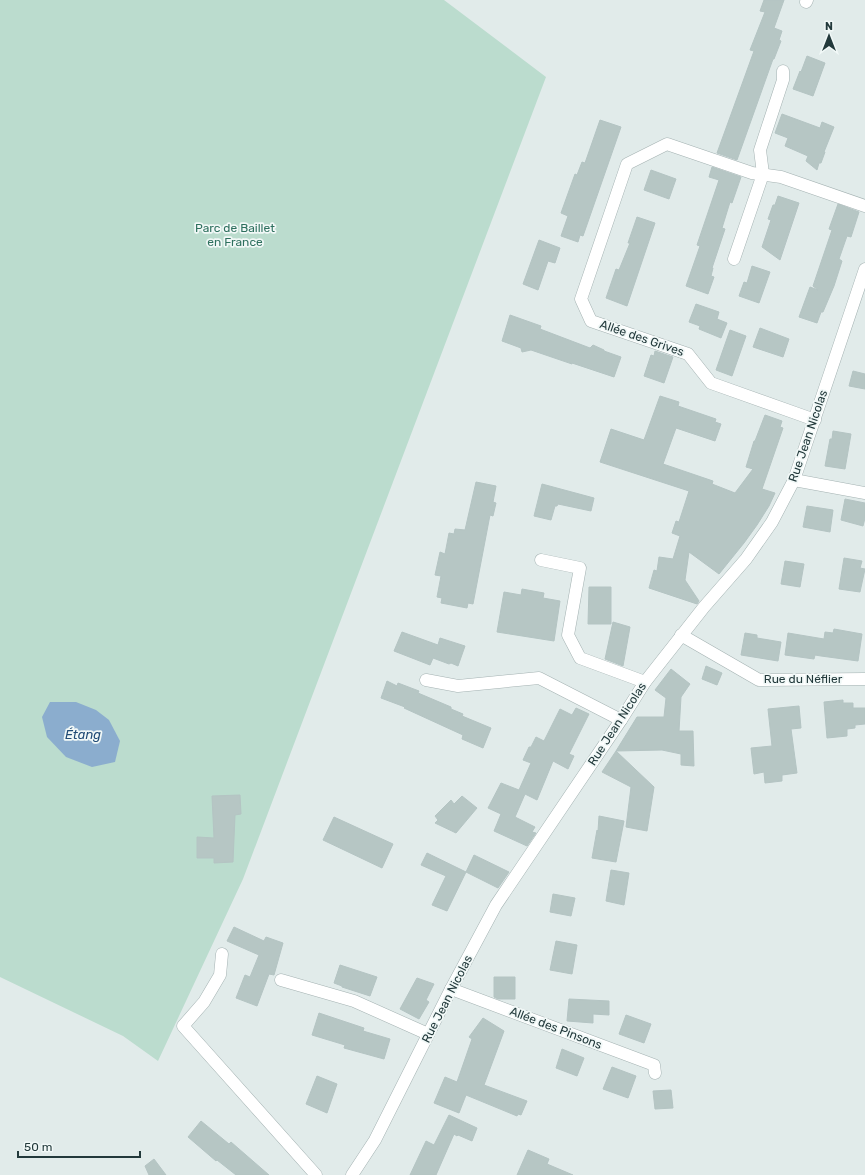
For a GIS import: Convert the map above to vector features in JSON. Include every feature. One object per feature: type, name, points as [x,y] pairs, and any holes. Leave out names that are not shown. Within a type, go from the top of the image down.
[{"type":"street","points":[[734,259],[763,174],[760,150],[783,80],[783,71]]},
{"type":"street","name":"Allée des Grives","points":[[763,174],[752,173],[667,144],[627,164],[581,299],[591,321],[688,354],[711,383],[815,420]]},
{"type":"street","points":[[763,174],[781,177],[865,206]]},
{"type":"street","name":"Rue Jean Nicolas","points":[[352,1175],[375,1140],[450,989],[496,905],[645,682],[681,635],[746,559],[772,522],[794,480],[865,270]]},
{"type":"street","points":[[794,480],[865,493]]},
{"type":"street","points":[[541,560],[580,568],[568,635],[580,658],[645,682]]},
{"type":"street","name":"Rue du Néflier","points":[[681,635],[759,680],[865,679]]},
{"type":"street","points":[[426,680],[458,686],[539,678],[621,720]]},
{"type":"street","points":[[222,954],[220,975],[204,1002],[183,1026],[316,1175]]},
{"type":"street","points":[[281,980],[354,1001],[428,1034]]},
{"type":"street","name":"Allée des Pinsons","points":[[450,989],[654,1065],[655,1073]]},
{"type":"green space","name":"Parc de Baillet en France","points":[[0,0],[444,0],[546,77],[243,879],[158,1061],[123,1036],[0,977]]},
{"type":"water","name":"Étang","points":[[50,702],[76,702],[96,710],[109,720],[120,741],[115,762],[92,767],[66,757],[47,737],[42,717]]},
{"type":"building","points":[[764,0],[784,0],[774,28],[782,31],[779,40],[781,41],[773,59],[737,160],[717,153],[754,51],[750,50],[765,12],[760,11]]},
{"type":"building","points":[[807,56],[825,63],[813,96],[793,89]]},
{"type":"building","points":[[782,114],[820,128],[822,122],[834,127],[817,170],[806,161],[808,156],[785,146],[788,138],[775,133]]},
{"type":"building","points":[[600,120],[621,127],[583,236],[580,235],[578,242],[561,236],[568,216],[561,213],[575,174],[577,175],[582,162],[585,163]]},
{"type":"building","points":[[712,167],[741,177],[732,203],[730,202],[722,228],[725,229],[712,268],[711,276],[714,277],[708,294],[686,286],[700,246],[697,245],[719,180],[709,177]]},
{"type":"building","points":[[651,170],[676,179],[669,199],[644,190]]},
{"type":"building","points":[[778,196],[799,203],[780,260],[762,247],[771,220],[768,219]]},
{"type":"building","points":[[838,204],[859,212],[851,237],[847,236],[839,259],[842,261],[834,286],[817,323],[799,317],[810,287],[818,290],[813,286],[832,230],[829,229]]},
{"type":"building","points":[[637,217],[655,223],[627,306],[606,298],[616,269],[619,270],[630,243],[628,243]]},
{"type":"building","points":[[539,240],[560,248],[555,263],[548,261],[538,290],[523,284]]},
{"type":"building","points":[[752,266],[770,272],[759,303],[739,296],[744,282],[747,283]]},
{"type":"building","points":[[696,304],[719,312],[717,319],[727,323],[721,338],[699,329],[700,326],[689,322]]},
{"type":"building","points":[[510,315],[541,326],[540,329],[590,348],[593,345],[621,357],[614,377],[531,350],[522,352],[521,348],[502,341]]},
{"type":"building","points":[[760,328],[789,339],[783,357],[753,347]]},
{"type":"building","points":[[730,330],[746,336],[732,376],[716,370]]},
{"type":"building","points":[[655,351],[673,357],[664,383],[644,376],[651,355],[654,356]]},
{"type":"building","points":[[853,371],[865,374],[865,389],[849,386]]},
{"type":"building","points":[[660,396],[679,402],[678,406],[716,419],[715,422],[721,424],[715,441],[676,428],[663,464],[713,481],[712,484],[735,493],[753,469],[746,467],[754,441],[765,415],[782,421],[780,427],[783,428],[762,489],[775,493],[757,525],[719,574],[689,552],[685,580],[699,601],[697,604],[649,588],[654,570],[657,571],[659,557],[673,559],[680,536],[672,533],[676,521],[679,522],[689,491],[600,462],[611,429],[644,440]]},
{"type":"building","points":[[833,431],[851,434],[845,469],[825,466]]},
{"type":"building","points":[[476,482],[496,486],[493,502],[496,503],[493,516],[490,515],[473,604],[468,603],[467,608],[441,603],[442,598],[437,597],[441,576],[435,575],[440,552],[445,554],[449,533],[454,534],[455,529],[465,530]]},
{"type":"building","points":[[542,484],[594,498],[591,511],[558,504],[555,506],[551,520],[534,516]]},
{"type":"building","points":[[845,499],[865,503],[865,518],[863,526],[841,520]]},
{"type":"building","points":[[807,506],[833,510],[830,532],[803,527]]},
{"type":"building","points":[[844,558],[862,561],[860,568],[865,569],[860,592],[839,589]]},
{"type":"building","points":[[785,561],[804,564],[800,587],[781,584]]},
{"type":"building","points":[[589,587],[611,587],[611,624],[588,624]]},
{"type":"building","points":[[522,589],[544,593],[543,598],[560,601],[554,641],[497,632],[504,592],[521,595]]},
{"type":"building","points":[[613,622],[630,627],[623,666],[605,659]]},
{"type":"building","points":[[834,629],[862,634],[858,661],[815,655],[814,659],[785,655],[788,633],[824,639],[825,632],[833,633]]},
{"type":"building","points":[[402,632],[438,645],[440,638],[465,646],[458,666],[433,658],[430,665],[394,651]]},
{"type":"building","points":[[745,633],[757,635],[757,638],[781,642],[778,661],[741,655]]},
{"type":"building","points":[[706,666],[722,673],[717,685],[702,679]]},
{"type":"building","points":[[671,669],[690,684],[681,697],[679,731],[693,731],[694,766],[681,765],[681,754],[662,750],[616,751],[637,717],[664,717],[666,698],[655,690]]},
{"type":"building","points":[[387,681],[397,686],[398,683],[419,691],[418,693],[451,707],[451,709],[463,714],[462,716],[491,728],[483,748],[462,739],[463,735],[404,708],[405,707],[381,698]]},
{"type":"building","points":[[843,700],[843,703],[853,703],[853,708],[865,708],[865,724],[855,725],[855,728],[847,729],[847,736],[827,738],[824,702]]},
{"type":"building","points":[[799,706],[801,728],[791,729],[797,773],[782,775],[782,781],[765,783],[764,772],[754,774],[751,748],[772,746],[768,709]]},
{"type":"building","points":[[576,708],[589,714],[569,754],[574,756],[568,769],[553,761],[537,800],[525,794],[515,817],[535,827],[532,832],[536,833],[527,846],[494,831],[501,814],[488,808],[501,783],[519,790],[531,763],[523,760],[529,747],[531,747],[536,737],[544,741],[560,709],[572,715]]},
{"type":"building","points":[[616,751],[654,787],[647,831],[626,827],[631,787],[602,772]]},
{"type":"building","points":[[240,795],[241,814],[235,815],[233,862],[214,863],[214,858],[197,858],[197,837],[214,838],[212,796]]},
{"type":"building","points":[[462,796],[477,808],[456,833],[435,823],[438,820],[435,816],[451,800],[454,804]]},
{"type":"building","points":[[599,816],[624,821],[616,862],[592,858],[597,830],[598,831]]},
{"type":"building","points":[[334,817],[393,844],[382,868],[323,840]]},
{"type":"building","points":[[427,853],[466,872],[447,911],[432,905],[446,876],[421,865]]},
{"type":"building","points":[[474,855],[509,872],[498,888],[466,872]]},
{"type":"building","points":[[611,870],[629,873],[624,905],[606,901]]},
{"type":"building","points":[[553,894],[575,898],[571,916],[550,912]]},
{"type":"building","points":[[234,927],[264,941],[266,937],[283,943],[274,975],[269,974],[257,1006],[236,998],[245,975],[250,977],[259,955],[227,941]]},
{"type":"building","points":[[556,941],[577,945],[572,974],[550,970]]},
{"type":"building","points":[[340,965],[377,977],[370,996],[334,983]]},
{"type":"building","points":[[494,977],[515,977],[515,999],[498,999],[494,997]]},
{"type":"building","points":[[417,978],[434,984],[426,1000],[429,1002],[419,1019],[400,1009]]},
{"type":"building","points":[[569,999],[609,1001],[609,1015],[593,1014],[593,1023],[567,1021]]},
{"type":"building","points":[[319,1013],[364,1028],[363,1031],[390,1039],[384,1059],[344,1048],[345,1045],[312,1035]]},
{"type":"building","points":[[626,1015],[651,1024],[644,1043],[619,1034]]},
{"type":"building","points":[[483,1018],[504,1031],[484,1085],[527,1101],[521,1115],[518,1114],[517,1116],[466,1095],[459,1113],[434,1103],[445,1077],[457,1082],[472,1039],[469,1037]]},
{"type":"building","points":[[562,1049],[584,1058],[577,1076],[556,1068]]},
{"type":"building","points":[[612,1067],[636,1076],[628,1098],[603,1089]]},
{"type":"building","points":[[317,1076],[337,1084],[327,1113],[306,1104]]},
{"type":"building","points":[[671,1090],[673,1108],[655,1109],[653,1091]]},
{"type":"building","points":[[449,1115],[477,1128],[472,1141],[454,1134],[436,1175],[410,1175],[426,1141],[434,1145]]},
{"type":"building","points":[[201,1121],[229,1144],[231,1142],[269,1175],[236,1175],[217,1160],[216,1161],[188,1137]]},
{"type":"building","points":[[528,1150],[549,1159],[547,1164],[573,1175],[517,1175]]},
{"type":"building","points":[[154,1159],[166,1175],[149,1175],[145,1166]]}]
